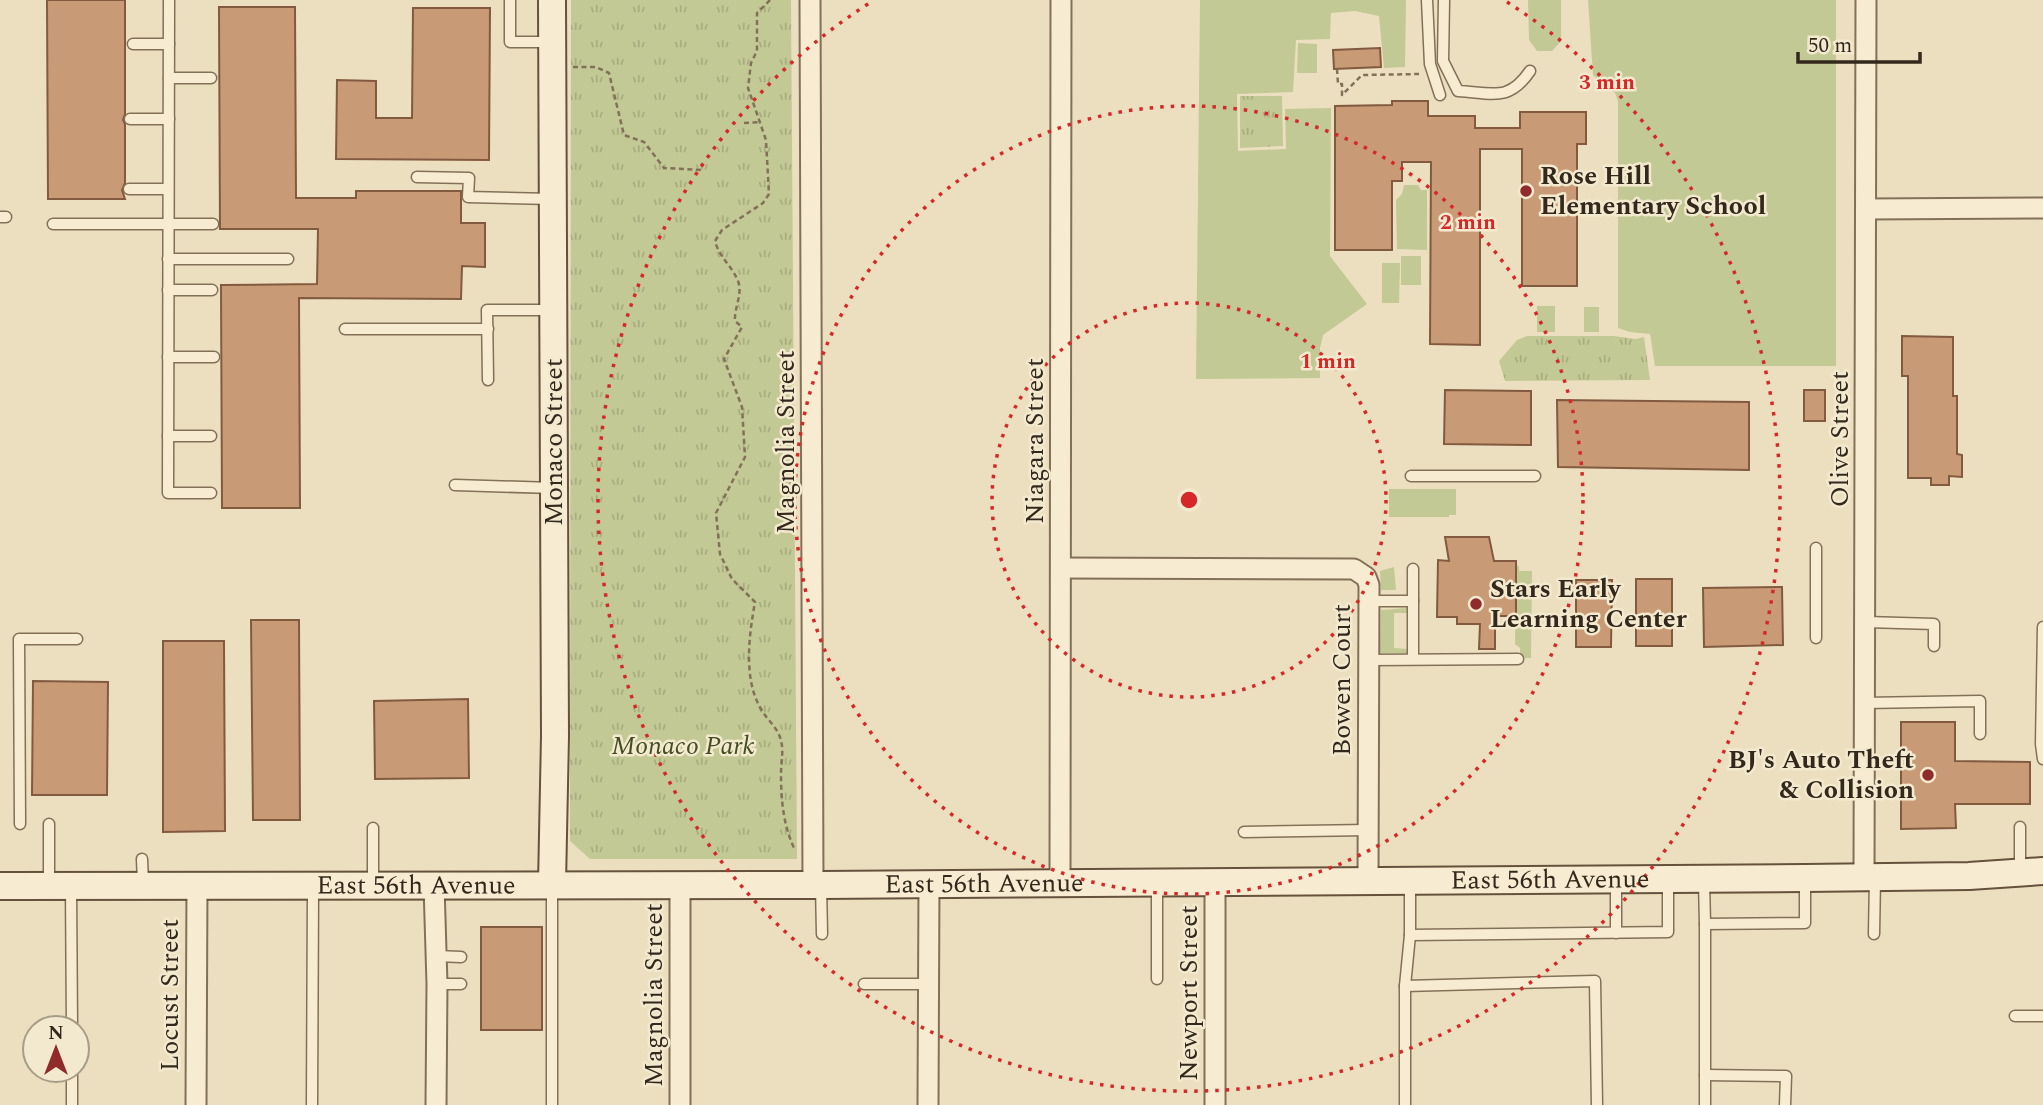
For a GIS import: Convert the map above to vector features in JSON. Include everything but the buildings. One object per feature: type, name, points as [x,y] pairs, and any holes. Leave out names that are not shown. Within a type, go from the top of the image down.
[{"type":"main road","name":"Monaco Street","points":[[552,0],[555,736],[552,884]]},
{"type":"main road","name":"East 56th Avenue","points":[[0,886],[60,886],[142,872],[197,885],[817,885],[2035,876]]},
{"type":"street","name":"Magnolia Street","points":[[810,0],[817,885]]},
{"type":"street","name":"Niagara Street","points":[[1060,883],[1061,0]]},
{"type":"street","name":"Olive Street","points":[[1866,0],[1865,703],[1869,877]]},
{"type":"street","points":[[1867,209],[2043,208]]},
{"type":"street","name":"Bowen Court","points":[[1061,568],[1354,569],[1367,579],[1368,881]]},
{"type":"street","name":"Newport Street","points":[[1215,882],[1215,1105]]},
{"type":"street","name":"Magnolia Street","points":[[680,884],[680,1105]]},
{"type":"street","points":[[928,1105],[929,884]]},
{"type":"street","name":"Locust Street","points":[[196,1105],[197,885]]},
{"type":"street","points":[[434,885],[436,1105]]},
{"type":"lane","points":[[169,0],[168,492],[211,492]]},
{"type":"lane","points":[[510,0],[510,42],[552,55]]},
{"type":"lane","points":[[1427,0],[1430,64],[1440,95]]},
{"type":"lane","points":[[1444,0],[1443,61],[1458,91],[1502,94],[1519,88],[1530,71]]},
{"type":"lane","points":[[133,44],[169,44]]},
{"type":"lane","points":[[169,78],[211,78]]},
{"type":"lane","points":[[130,119],[169,119]]},
{"type":"lane","points":[[417,177],[469,178],[468,197],[553,199]]},
{"type":"lane","points":[[129,189],[168,189]]},
{"type":"lane","points":[[53,224],[213,224]]},
{"type":"lane","points":[[168,259],[288,259]]},
{"type":"lane","points":[[168,290],[212,290]]},
{"type":"lane","points":[[488,380],[487,310],[553,310]]},
{"type":"lane","points":[[345,329],[488,329]]},
{"type":"lane","points":[[168,357],[214,357]]},
{"type":"lane","points":[[168,436],[211,436]]},
{"type":"lane","points":[[1410,476],[1535,476]]},
{"type":"lane","points":[[455,485],[554,488]]},
{"type":"lane","points":[[1816,548],[1816,638]]},
{"type":"lane","points":[[1413,569],[1413,659]]},
{"type":"lane","points":[[1369,601],[1413,601]]},
{"type":"lane","points":[[1866,622],[1934,624],[1934,646]]},
{"type":"lane","points":[[2043,627],[2043,759]]},
{"type":"lane","points":[[20,824],[19,639],[77,639]]},
{"type":"lane","points":[[1369,660],[1518,659]]},
{"type":"lane","points":[[1865,703],[1980,701],[1980,734]]},
{"type":"lane","points":[[49,824],[60,886],[71,1014]]},
{"type":"lane","points":[[2020,827],[2035,876]]},
{"type":"lane","points":[[373,828],[373,885]]},
{"type":"lane","points":[[1244,832],[1368,830]]},
{"type":"lane","points":[[1869,877],[1874,934]]},
{"type":"lane","points":[[1410,935],[1668,932],[1668,878]]},
{"type":"lane","points":[[1704,878],[1705,1105]]},
{"type":"lane","points":[[1705,924],[1805,923],[1805,878]]},
{"type":"lane","points":[[1616,879],[1616,933]]},
{"type":"lane","points":[[1405,1105],[1405,986],[1410,935],[1410,880]]},
{"type":"lane","points":[[1157,882],[1157,979]]},
{"type":"lane","points":[[312,1105],[313,884]]},
{"type":"lane","points":[[552,884],[552,1105]]},
{"type":"lane","points":[[817,885],[822,934]]},
{"type":"lane","points":[[436,956],[461,957]]},
{"type":"lane","points":[[1405,986],[1595,981],[1597,1105]]},
{"type":"lane","points":[[437,984],[461,984]]},
{"type":"lane","points":[[864,984],[928,984]]},
{"type":"lane","points":[[2015,1016],[2043,1016]]},
{"type":"lane","points":[[1705,1075],[1786,1076],[1785,1105]]},
{"type":"lane","points":[[72,1084],[72,1105]]},
{"type":"path","points":[[770,0],[757,13],[757,51],[751,63],[748,88],[766,140],[769,194],[763,203],[722,230],[715,240],[717,251],[739,282],[735,321],[742,327],[724,359],[743,407],[745,457],[716,513],[720,554],[732,579],[755,602],[748,652],[751,682],[760,709],[775,726],[782,746],[781,775],[786,830],[797,852]]},
{"type":"path","points":[[552,55],[609,73],[624,135],[644,142],[664,168],[702,170]]},
{"type":"path","points":[[1337,69],[1342,95],[1363,75],[1433,74]]},
{"type":"path","points":[[744,123],[760,122]]},
{"type":"green space","name":"Monaco Park","points":[[571,0],[791,0],[797,859],[590,859],[570,841]]},
{"type":"green space","points":[[1200,0],[1406,0],[1405,67],[1384,68],[1379,16],[1355,11],[1331,13],[1330,39],[1296,40],[1293,92],[1237,94],[1238,151],[1286,149],[1285,109],[1331,108],[1330,256],[1367,304],[1323,335],[1320,378],[1196,379]]},
{"type":"green space","points":[[1528,0],[1561,0],[1561,41],[1552,51],[1537,51],[1529,40]]},
{"type":"green space","points":[[1588,0],[1836,0],[1836,366],[1655,366],[1650,334],[1618,328],[1618,101],[1615,93],[1593,75]]},
{"type":"green space","points":[[1298,43],[1317,44],[1317,73],[1297,73]]},
{"type":"green space","points":[[1240,96],[1282,96],[1283,146],[1240,148]]},
{"type":"green space","points":[[1404,185],[1418,185],[1421,190],[1427,190],[1427,250],[1397,249],[1396,200],[1402,194]]},
{"type":"green space","points":[[1401,256],[1421,256],[1421,285],[1401,285]]},
{"type":"green space","points":[[1382,263],[1400,263],[1399,303],[1382,303]]},
{"type":"green space","points":[[1537,306],[1555,306],[1555,332],[1537,332]]},
{"type":"green space","points":[[1584,307],[1599,307],[1599,332],[1584,332]]},
{"type":"green space","points":[[1527,336],[1644,337],[1650,380],[1505,381],[1499,361],[1517,340]]},
{"type":"green space","points":[[1389,489],[1456,489],[1456,515],[1389,517]]},
{"type":"green space","points":[[1516,565],[1519,566],[1519,571],[1532,571],[1531,658],[1520,658],[1520,648],[1515,644]]},
{"type":"green space","points":[[1394,567],[1396,590],[1381,590],[1380,571]]},
{"type":"green space","points":[[1407,608],[1407,613],[1394,613],[1394,648],[1409,651],[1380,653],[1381,610]]},
{"type":"place","name":"Rose Hill Elementary School","points":[[1526,191]]},
{"type":"place","name":"Stars Early Learning Center","points":[[1476,604]]},
{"type":"place","name":"BJ's Auto Theft & Collision","points":[[1928,775]]}]
